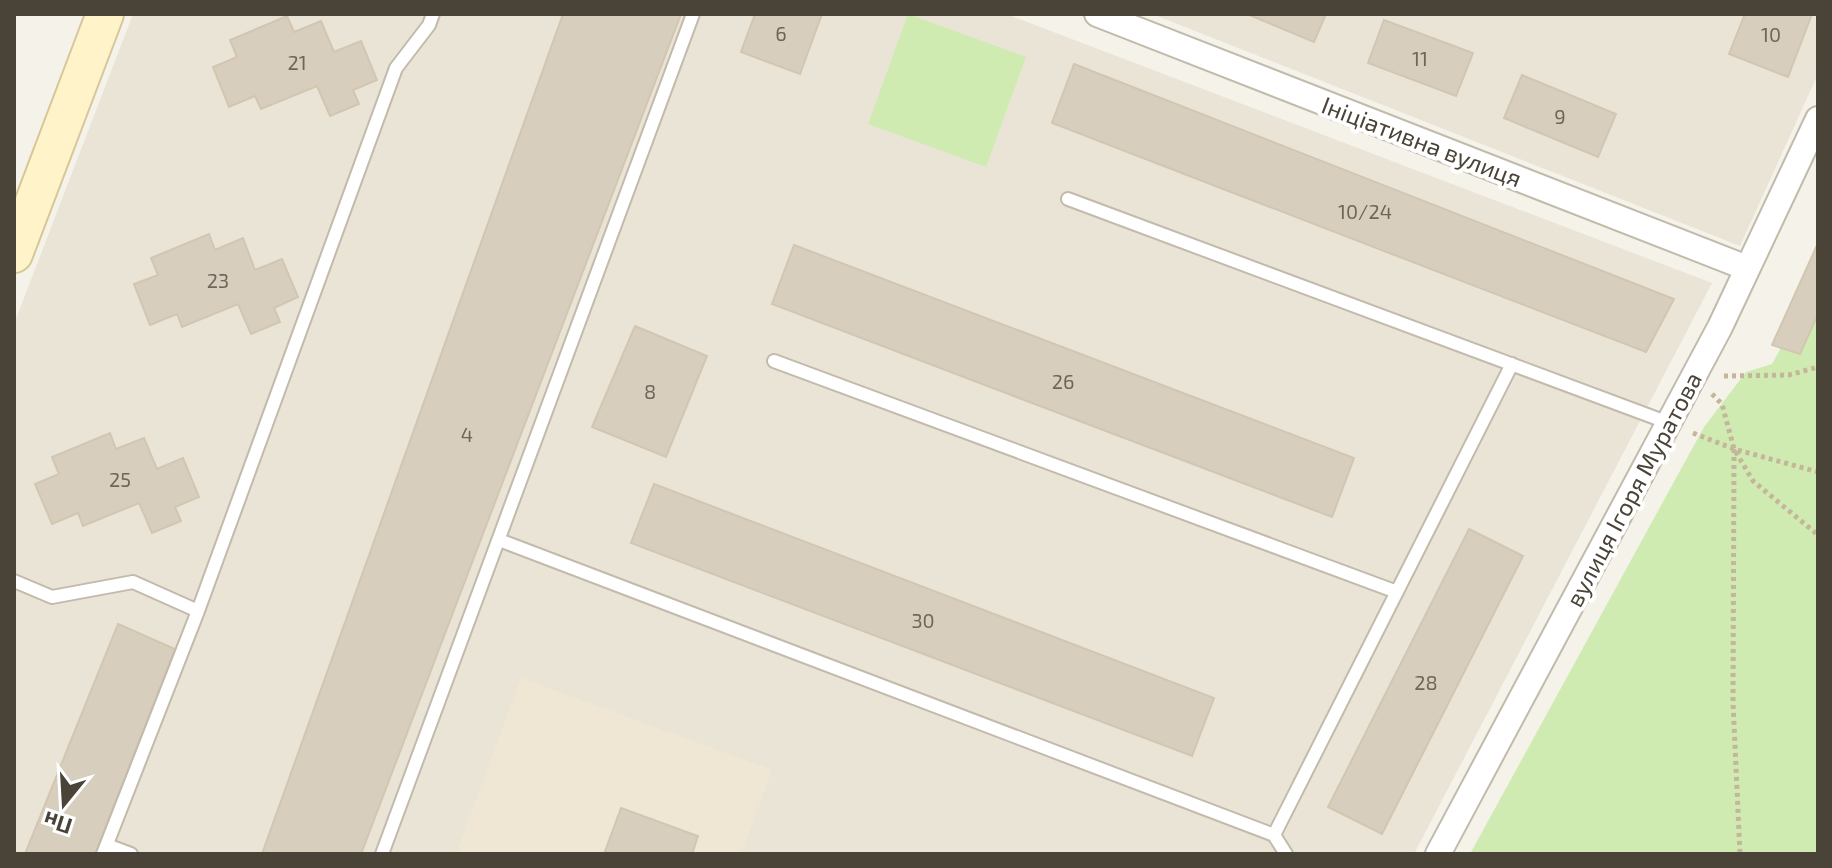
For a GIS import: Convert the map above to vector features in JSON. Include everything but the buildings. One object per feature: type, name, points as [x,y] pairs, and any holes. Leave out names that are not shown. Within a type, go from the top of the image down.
[{"type":"street","points":[[14,254],[105,14]]},
{"type":"street","name":"Ініціативна вулиця","points":[[1097,14],[1747,268]]},
{"type":"street","name":"вулиця Ігоря Муратова","points":[[1438,854],[1694,376],[1818,119]]},
{"type":"lane","points":[[131,854],[105,850],[198,611],[396,68],[429,25],[433,14]]},
{"type":"lane","points":[[382,854],[693,14]]},
{"type":"lane","points":[[1068,199],[1669,423]]},
{"type":"lane","points":[[774,361],[1397,592]]},
{"type":"lane","points":[[1274,835],[1512,364]]},
{"type":"lane","points":[[499,540],[1274,835],[1286,854]]},
{"type":"lane","points":[[14,581],[52,597],[133,582],[198,611]]},
{"type":"path","points":[[1694,376],[1789,375],[1818,367]]},
{"type":"path","points":[[1694,376],[1722,404],[1734,449],[1733,702],[1740,854]]},
{"type":"path","points":[[1669,423],[1734,449],[1818,472]]},
{"type":"path","points":[[1734,449],[1753,481],[1818,535]]},
{"type":"shaded area","points":[[133,14],[1006,14],[1712,283],[1414,854],[14,854],[14,324]]},
{"type":"shaded area","points":[[1152,14],[1818,14],[1818,74],[1740,246]]},
{"type":"shaded area","points":[[521,678],[772,770],[741,854],[456,854]]},
{"type":"green space","points":[[908,14],[1026,57],[986,167],[868,124]]},
{"type":"green space","points":[[1818,280],[1818,854],[1470,854],[1704,427],[1746,372],[1772,364]]}]
